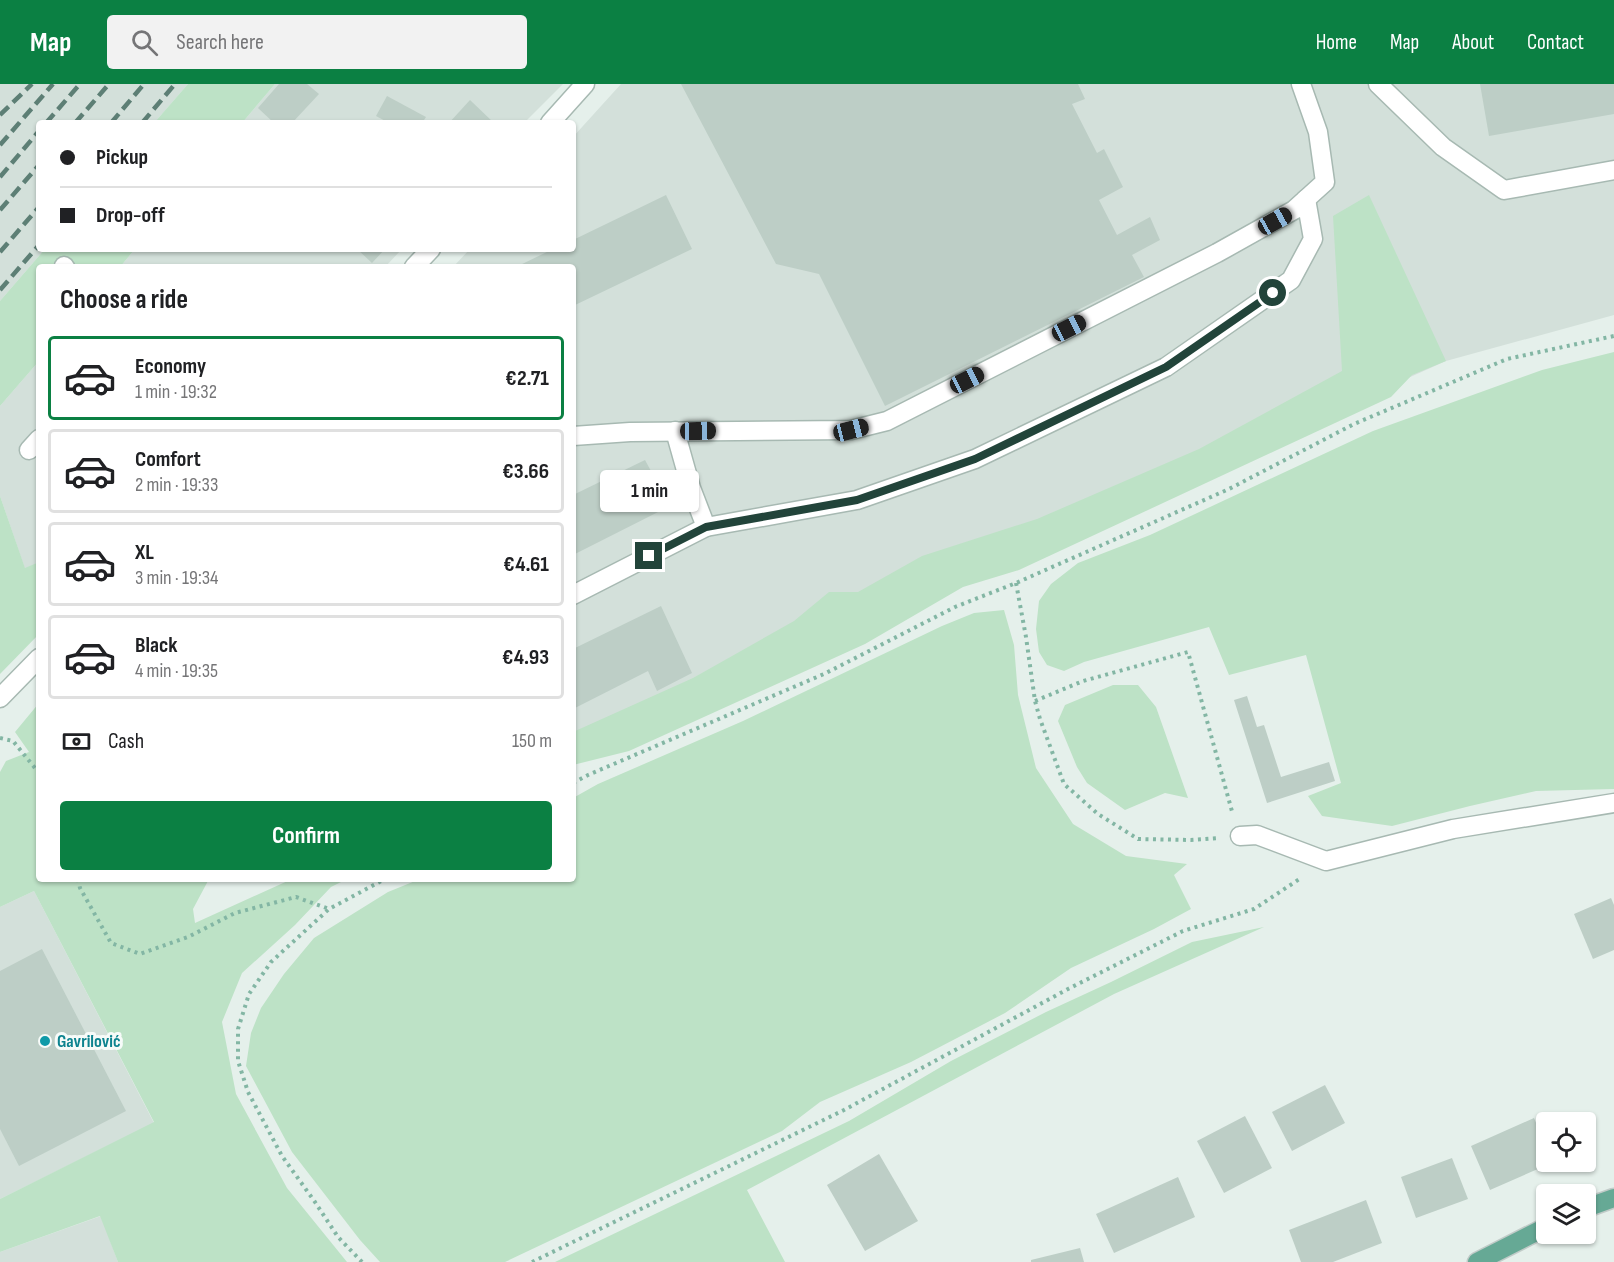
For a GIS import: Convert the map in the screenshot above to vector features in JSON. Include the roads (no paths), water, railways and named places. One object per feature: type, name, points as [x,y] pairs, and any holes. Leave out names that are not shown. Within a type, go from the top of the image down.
[{"type":"main road","points":[[1596,1204],[1614,1198]]},
{"type":"main road","points":[[1477,1262],[1536,1232]]},
{"type":"street","points":[[553,120],[585,84]]},
{"type":"street","points":[[576,436],[675,431],[851,430],[886,421],[1217,253],[1294,210],[1325,182],[1318,132],[1301,84]]},
{"type":"street","points":[[1378,84],[1443,147],[1504,190],[1614,170]]},
{"type":"street","points":[[576,593],[706,527],[857,500],[975,459],[1166,367],[1291,280],[1313,239],[1306,199]]},
{"type":"street","points":[[417,264],[428,252]]},
{"type":"street","points":[[675,431],[691,488],[706,527]]},
{"type":"street","points":[[0,698],[36,661]]},
{"type":"street","points":[[1240,836],[1257,835],[1326,861],[1453,829],[1614,803]]},
{"type":"railway","points":[[0,115],[32,84]]},
{"type":"railway","points":[[0,145],[53,84]]},
{"type":"railway","points":[[49,120],[80,84]]},
{"type":"railway","points":[[78,120],[109,84]]},
{"type":"railway","points":[[114,120],[144,84]]},
{"type":"railway","points":[[145,120],[175,84]]},
{"type":"railway","points":[[0,177],[36,135]]},
{"type":"railway","points":[[0,210],[36,168]]},
{"type":"railway","points":[[0,252],[36,210]]},
{"type":"railway","points":[[0,290],[36,248]]},
{"type":"place","name":"Gavrilović","points":[[45,1041]]}]
